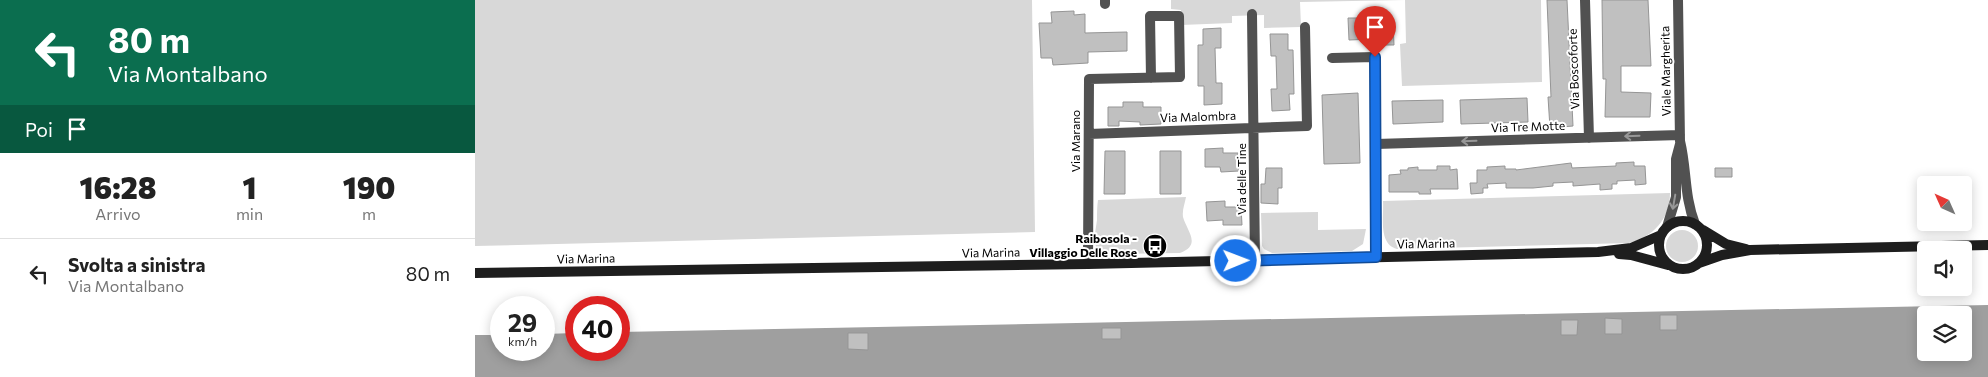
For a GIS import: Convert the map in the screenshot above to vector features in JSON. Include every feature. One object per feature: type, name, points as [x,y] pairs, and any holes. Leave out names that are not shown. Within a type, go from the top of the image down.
[{"type":"street","name":"Via Boscoforte","points":[[1585,0],[1589,138]]},
{"type":"street","name":"Viale Margherita","points":[[1678,0],[1680,138],[1685,161],[1686,193],[1698,227]]},
{"type":"street","name":"Via Malombra","points":[[1089,134],[1254,128],[1252,14]]},
{"type":"street","points":[[1150,16],[1179,16],[1180,77],[1151,78],[1150,16]]},
{"type":"street","points":[[1254,128],[1307,126],[1305,27]]},
{"type":"street","points":[[1332,58],[1375,57],[1376,257]]},
{"type":"street","name":"Via Marano","points":[[1088,264],[1089,79],[1151,78]]},
{"type":"street","name":"Via delle Tine","points":[[1254,128],[1255,260]]},
{"type":"street","name":"Via Tre Motte","points":[[1376,144],[1589,138],[1680,138]]},
{"type":"street","name":"Viale Margherita","points":[[1664,231],[1675,197],[1676,159],[1680,138]]},
{"type":"street","points":[[1750,250],[1726,244],[1698,227],[1681,221],[1664,231],[1659,251],[1669,265],[1684,270],[1722,255],[1750,250],[1988,245]]},
{"type":"street","points":[[1698,227],[1705,236],[1707,246],[1705,255],[1699,263]]},
{"type":"street","name":"Via Marina","points":[[475,273],[1088,264],[1598,252],[1631,248],[1664,231]]},
{"type":"street","name":"Via Marina","points":[[1598,252],[1631,255],[1669,265]]},
{"type":"shaded area","points":[[475,0],[1032,0],[1035,232],[475,246]]},
{"type":"shaded area","points":[[1171,0],[1405,0],[1300,2],[1301,27],[1264,28],[1264,15],[1232,16],[1232,23],[1181,25],[1181,10],[1171,9]]},
{"type":"shaded area","points":[[1405,0],[1541,0],[1542,82],[1402,86],[1400,44],[1406,43]]},
{"type":"shaded area","points":[[1670,193],[1667,211],[1659,225],[1646,236],[1629,243],[1397,249],[1387,242],[1383,229],[1383,201]]},
{"type":"shaded area","points":[[1186,197],[1183,217],[1190,232],[1192,242],[1187,250],[1180,253],[1110,254],[1103,253],[1096,247],[1098,200]]},
{"type":"shaded area","points":[[1318,212],[1318,230],[1366,229],[1363,244],[1352,251],[1272,253],[1262,246],[1261,213]]},
{"type":"shaded area","points":[[1682,230],[1693,235],[1698,246],[1693,257],[1682,262],[1671,257],[1666,246],[1671,235]]},
{"type":"shaded area","points":[[1988,305],[1988,377],[475,377],[475,335],[490,335],[490,361],[555,361],[555,334],[565,333],[565,361],[630,361],[630,332],[1917,306],[1917,361],[1972,361],[1972,306],[1937,306]]},
{"type":"building","points":[[1547,0],[1567,0],[1573,126],[1550,128],[1548,97],[1551,97]]},
{"type":"building","points":[[1602,0],[1648,0],[1651,66],[1621,66],[1621,92],[1651,93],[1650,117],[1605,117],[1606,79],[1603,79]]},
{"type":"building","points":[[1074,11],[1074,15],[1085,14],[1085,33],[1127,32],[1127,51],[1088,52],[1088,63],[1053,65],[1052,58],[1041,58],[1039,23],[1052,23],[1051,12]]},
{"type":"building","points":[[1348,18],[1369,18],[1369,23],[1393,22],[1394,45],[1373,45],[1373,39],[1349,40]]},
{"type":"building","points":[[1221,28],[1221,48],[1215,48],[1216,83],[1222,83],[1222,104],[1204,105],[1204,86],[1198,86],[1198,45],[1203,45],[1203,29]]},
{"type":"building","points":[[1270,34],[1288,34],[1288,50],[1293,50],[1294,94],[1289,94],[1290,110],[1272,111],[1271,89],[1277,89],[1276,56],[1271,56]]},
{"type":"building","points":[[1358,93],[1360,163],[1324,164],[1322,95]]},
{"type":"building","points":[[1527,98],[1528,122],[1461,124],[1460,100]]},
{"type":"building","points":[[1443,100],[1443,122],[1393,124],[1392,101]]},
{"type":"building","points":[[1123,102],[1143,102],[1143,107],[1161,107],[1161,124],[1140,125],[1140,122],[1119,121],[1119,126],[1108,126],[1108,107],[1123,107]]},
{"type":"building","points":[[1223,148],[1223,153],[1238,153],[1239,171],[1221,172],[1220,167],[1205,167],[1205,149]]},
{"type":"building","points":[[1105,151],[1125,151],[1125,194],[1104,194]]},
{"type":"building","points":[[1160,151],[1181,151],[1181,194],[1160,194]]},
{"type":"building","points":[[1634,162],[1634,166],[1645,166],[1646,184],[1635,185],[1635,180],[1617,181],[1617,184],[1612,184],[1612,189],[1600,190],[1600,184],[1573,186],[1573,182],[1553,183],[1553,186],[1533,188],[1506,188],[1506,183],[1487,184],[1488,188],[1483,188],[1483,193],[1471,194],[1470,183],[1477,183],[1477,170],[1487,170],[1487,167],[1505,166],[1505,169],[1516,170],[1571,163],[1572,168],[1616,166],[1616,163]]},
{"type":"building","points":[[1437,166],[1450,166],[1450,170],[1457,169],[1458,189],[1430,189],[1431,194],[1389,192],[1389,175],[1401,174],[1400,170],[1408,170],[1408,168],[1418,167],[1418,170],[1437,170]]},
{"type":"building","points":[[1266,168],[1282,168],[1282,188],[1278,188],[1278,204],[1261,203],[1261,184],[1265,184]]},
{"type":"building","points":[[1715,168],[1732,168],[1732,177],[1715,177]]},
{"type":"building","points":[[1225,201],[1225,207],[1241,207],[1242,225],[1223,225],[1223,220],[1207,221],[1206,202]]},
{"type":"building","points":[[1660,315],[1677,315],[1677,330],[1660,330]]},
{"type":"building","points":[[1605,318],[1622,319],[1622,334],[1605,334]]},
{"type":"building","points":[[1561,320],[1578,320],[1577,335],[1561,335]]},
{"type":"building","points":[[1102,328],[1121,328],[1121,339],[1102,339]]},
{"type":"building","points":[[848,333],[868,333],[868,350],[848,349]]},
{"type":"place","name":"Raibosola - Villaggio Delle Rose","points":[[1155,246]]},
{"type":"route","points":[[1236,261],[1376,257],[1375,57]]}]
